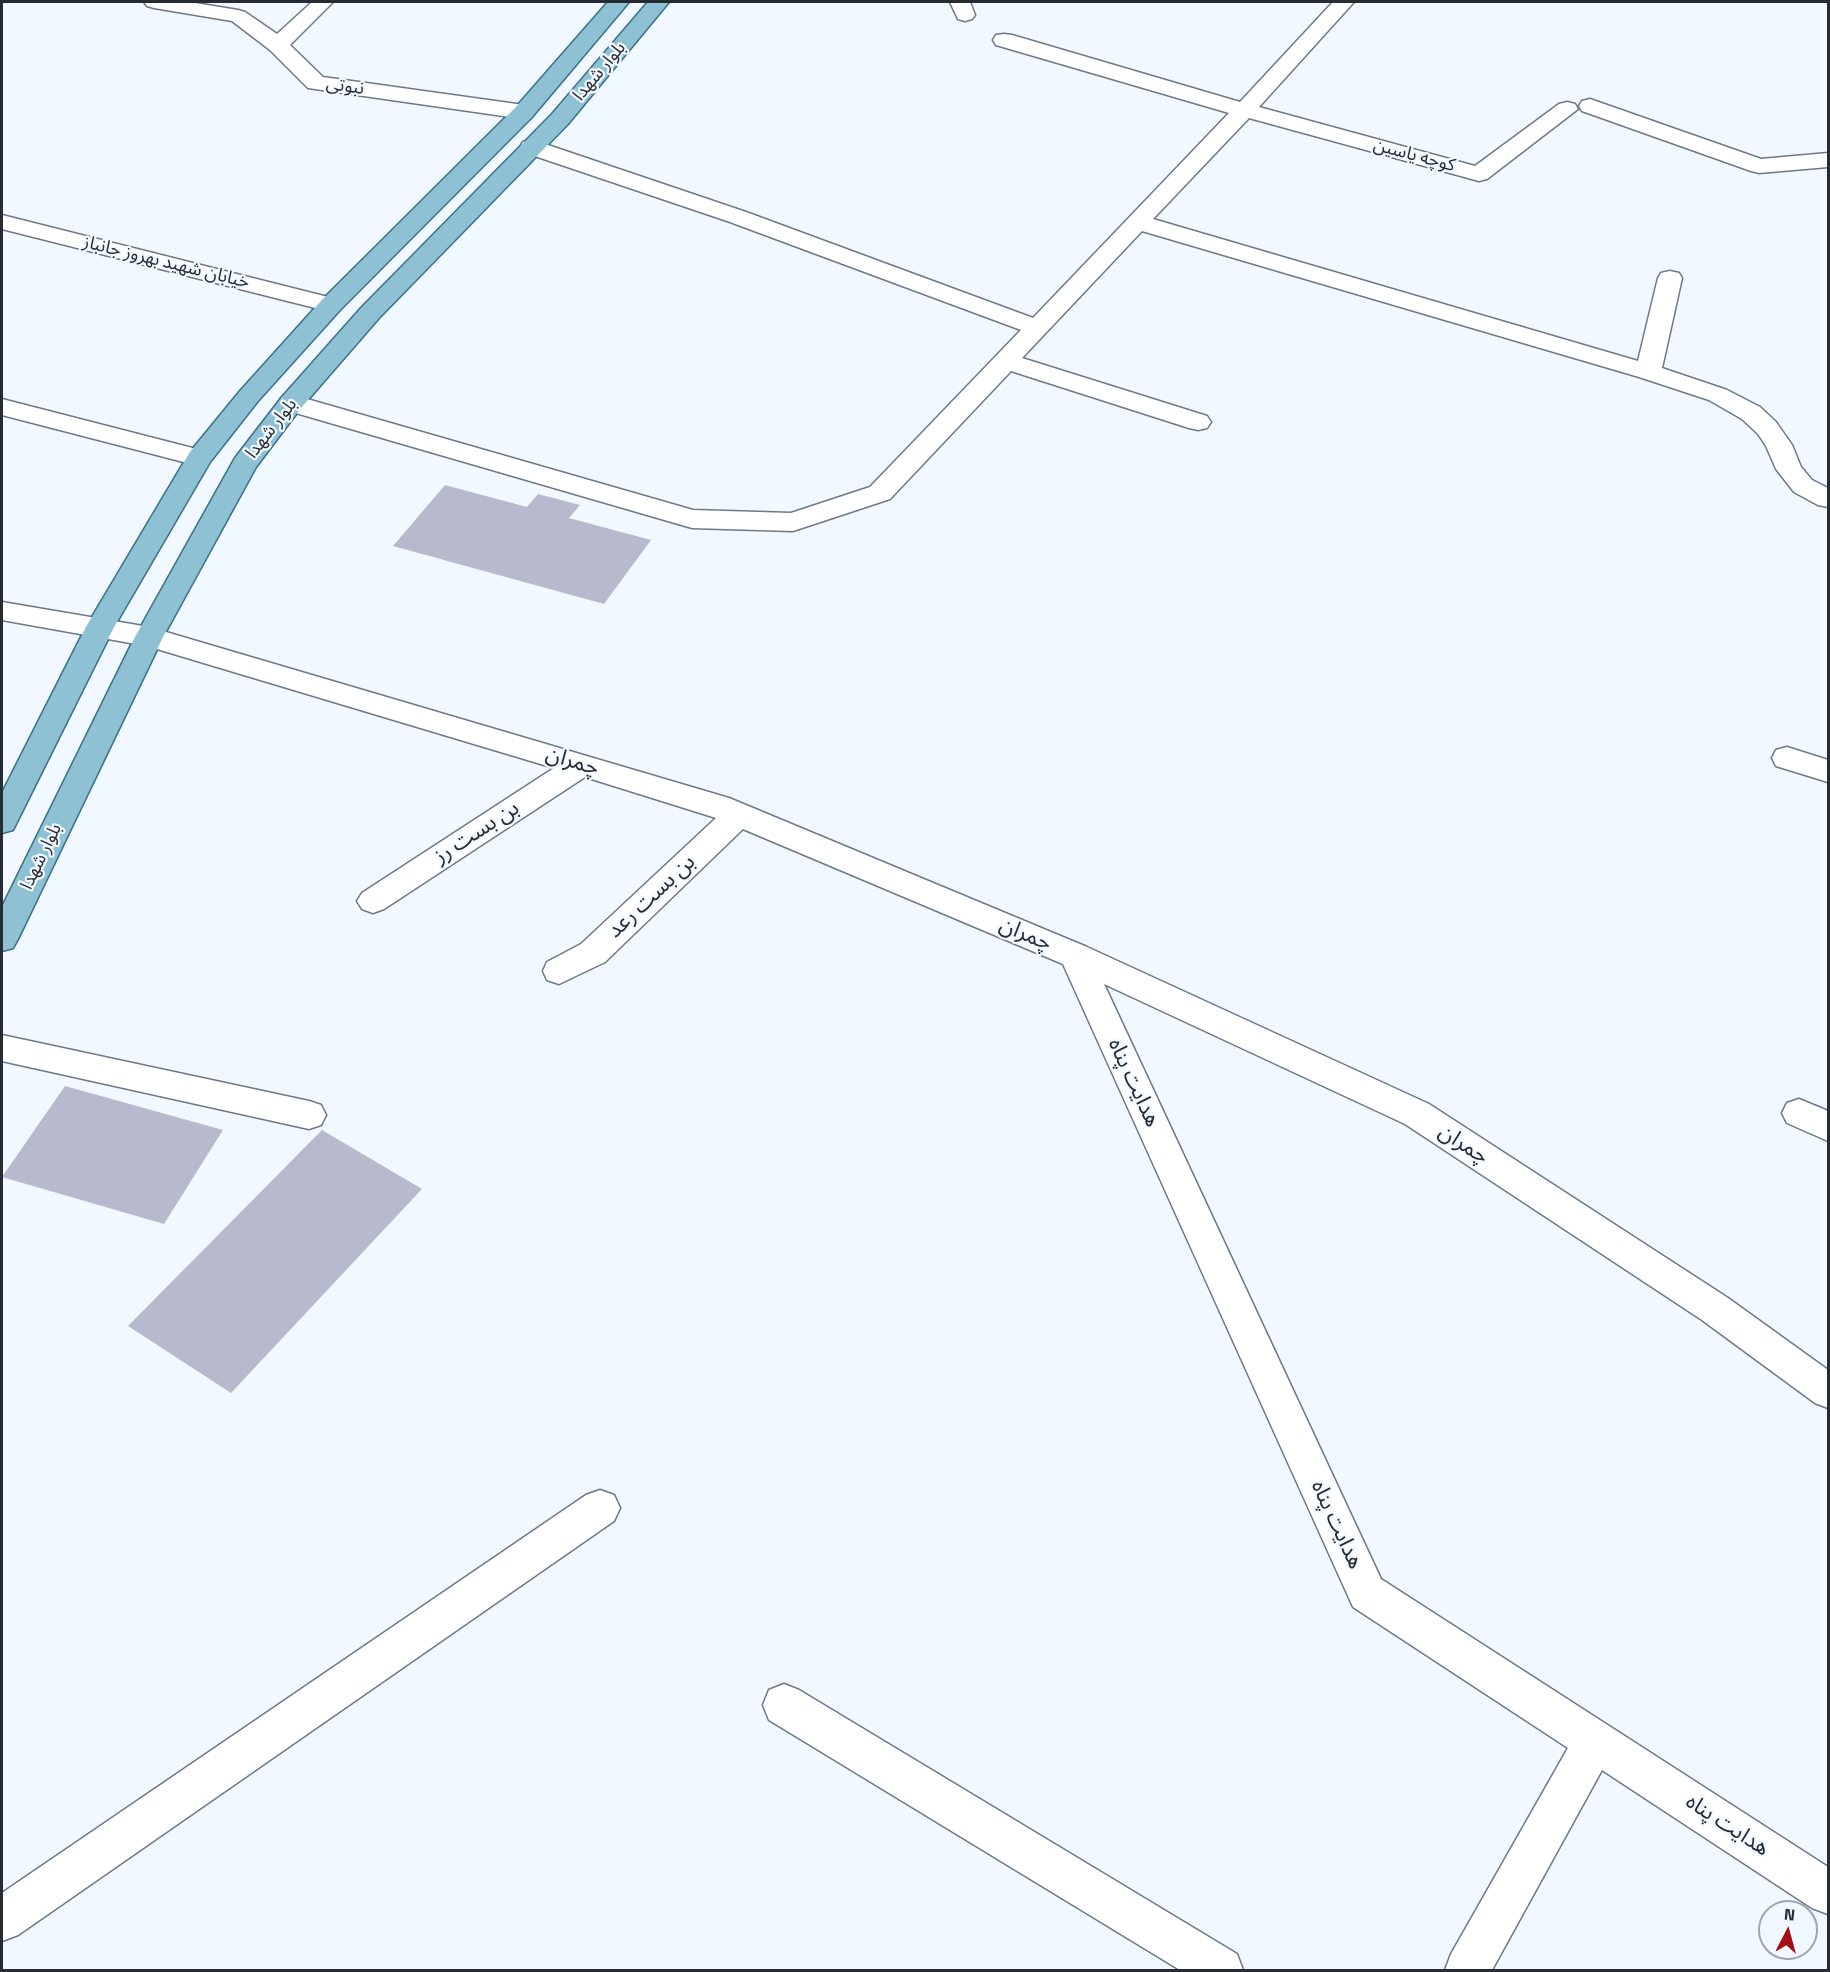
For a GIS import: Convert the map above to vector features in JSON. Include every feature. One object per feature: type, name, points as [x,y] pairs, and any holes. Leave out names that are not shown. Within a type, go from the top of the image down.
[{"type":"main road","name":"بلوار شهدا","points":[[2,822],[100,627],[199,458],[249,396],[331,305],[524,112],[619,2]]},
{"type":"main road","name":"بلوار شهدا","points":[[2,939],[149,637],[244,464],[291,403],[370,314],[560,119],[659,2]]},
{"type":"street","name":"نبوتی","points":[[154,2],[238,16],[278,45],[316,83],[524,112]]},
{"type":"street","points":[[278,45],[323,2]]},
{"type":"street","points":[[1313,2],[1341,5]]},
{"type":"street","points":[[291,403],[693,519],[793,522],[880,493],[1244,111],[1341,5]]},
{"type":"street","points":[[1004,40],[1244,111]]},
{"type":"street","points":[[1590,106],[1759,166],[1828,160]]},
{"type":"street","name":"کوچه یاسین","points":[[1244,111],[1479,174],[1567,109]]},
{"type":"street","points":[[531,147],[738,217],[1037,328]]},
{"type":"street","name":"خیابان شهید بهروز جانباز","points":[[2,222],[331,305]]},
{"type":"street","points":[[1138,222],[1648,372],[1718,396],[1751,413],[1767,428],[1779,445],[1789,469],[1803,486],[1828,499]]},
{"type":"street","points":[[1648,372],[1670,278]]},
{"type":"street","points":[[1006,361],[1198,422]]},
{"type":"street","points":[[2,407],[199,458]]},
{"type":"street","name":"چمران","points":[[2,611],[149,637],[718,806],[1075,956],[1416,1114],[1715,1309],[1828,1391]]},
{"type":"street","points":[[1787,758],[1828,771]]},
{"type":"street","name":"بن بست رز","points":[[373,901],[581,765]]},
{"type":"street","name":"بن بست رعد","points":[[559,971],[593,953],[739,814]]},
{"type":"street","name":"هدایت پناه","points":[[1075,956],[1367,1593],[1828,1892]]},
{"type":"street","points":[[2,1048],[309,1115]]},
{"type":"street","points":[[2,1919],[600,1508]]},
{"type":"street","points":[[784,1705],[1221,1971]]},
{"type":"street","points":[[1467,1971],[1595,1741]]},
{"type":"building","points":[[445,485],[527,507],[538,494],[580,505],[569,518],[651,540],[604,604],[393,546]]},
{"type":"building","points":[[65,1086],[223,1130],[164,1224],[2,1177]]},
{"type":"building","points":[[322,1130],[422,1189],[231,1393],[128,1326]]}]
